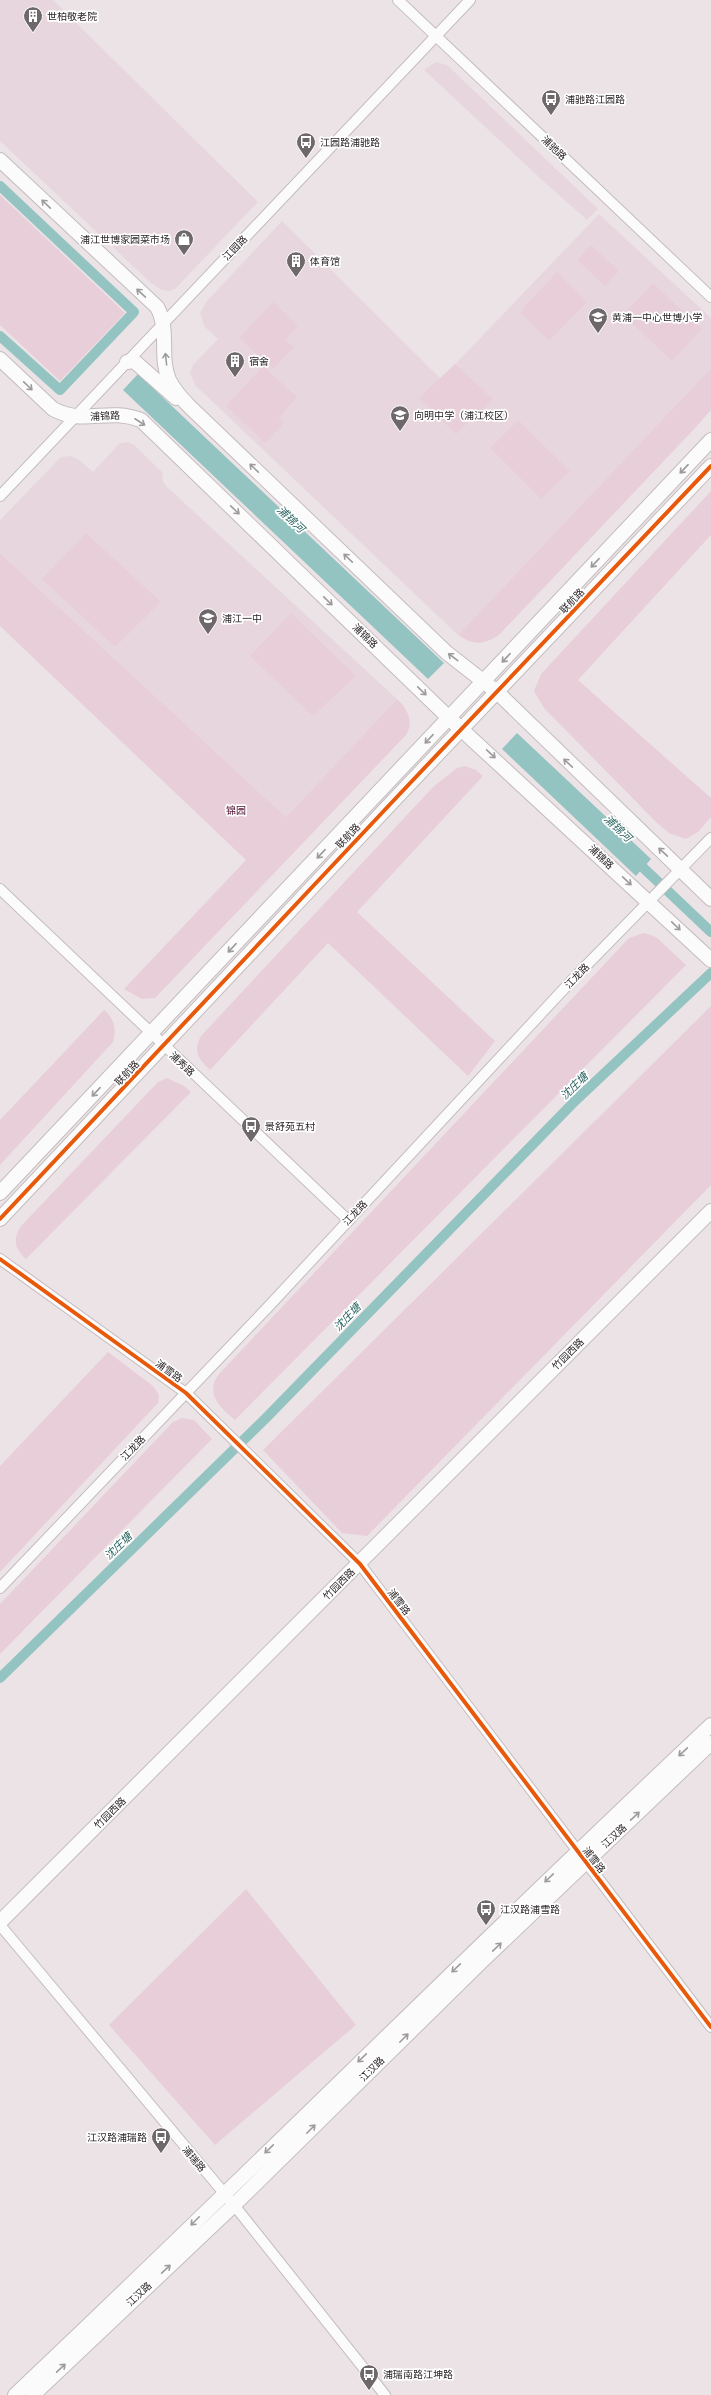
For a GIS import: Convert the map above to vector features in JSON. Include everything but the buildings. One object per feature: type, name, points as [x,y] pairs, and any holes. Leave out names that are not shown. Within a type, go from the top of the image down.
[{"type":"street","name":"浦驰路","points":[[398,0],[711,296]]},
{"type":"street","name":"江园路","points":[[0,496],[470,0]]},
{"type":"street","points":[[0,160],[157,307],[164,323],[169,379],[178,394],[190,407],[480,685],[565,760],[711,899]]},
{"type":"street","name":"浦锦路","points":[[0,359],[53,409],[75,418],[118,414],[141,420],[465,725],[706,956]]},
{"type":"street","points":[[127,362],[134,361],[167,391],[190,407]]},
{"type":"street","name":"联航路","points":[[0,1193],[711,440]]},
{"type":"street","name":"联航路","points":[[0,1219],[492,696],[711,466]]},
{"type":"street","name":"江龙路","points":[[0,1588],[570,983],[682,870],[711,838]]},
{"type":"street","name":"浦秀路","points":[[0,889],[163,1046],[348,1220]]},
{"type":"street","name":"竹园西路","points":[[0,1924],[711,1211]]},
{"type":"street","name":"浦雪路","points":[[0,1259],[186,1392],[360,1564],[711,2027]]},
{"type":"street","points":[[15,2395],[577,1851],[711,1725]]},
{"type":"street","name":"江汉路","points":[[33,2395],[234,2205],[586,1862],[711,1743]]},
{"type":"street","name":"浦瑞路","points":[[0,1924],[223,2194],[234,2205],[385,2395]]},
{"type":"shaded area","points":[[0,0],[53,0],[258,202],[175,289],[169,291],[162,290],[151,283],[0,141]]},
{"type":"shaded area","points":[[436,62],[447,65],[598,209],[587,220],[541,179],[424,70]]},
{"type":"shaded area","name":"向明中学（浦江校区）","points":[[599,214],[711,318],[711,368],[458,635],[195,385],[190,373],[193,365],[218,339],[204,326],[200,313],[207,301],[282,221],[441,379]]},
{"type":"shaded area","name":"浦江一中","points":[[127,442],[134,445],[163,473],[162,479],[165,485],[397,699],[286,817],[0,553],[0,520],[61,457],[71,456],[79,460],[93,472],[120,443]]},
{"type":"green space","points":[[0,195],[125,313],[60,381],[0,325]]},
{"type":"green space","points":[[591,245],[619,271],[605,286],[577,260]]},
{"type":"green space","points":[[557,272],[587,302],[549,341],[521,313],[526,305]]},
{"type":"green space","points":[[653,283],[702,329],[672,361],[623,315]]},
{"type":"green space","points":[[273,302],[298,326],[285,340],[294,347],[273,369],[239,338]]},
{"type":"green space","points":[[455,364],[493,399],[456,434],[419,398]]},
{"type":"green space","points":[[263,366],[297,397],[279,418],[284,423],[265,443],[226,406]]},
{"type":"green space","points":[[711,368],[711,410],[498,636],[478,643],[468,641],[458,635]]},
{"type":"green space","points":[[518,420],[570,471],[541,499],[490,448]]},
{"type":"green space","points":[[711,491],[711,535],[578,680],[711,798],[711,817],[699,831],[686,839],[669,833],[657,823],[544,708],[534,691],[541,674]]},
{"type":"green space","points":[[86,533],[161,602],[115,647],[42,579]]},
{"type":"green space","name":"锦园","points":[[0,553],[286,817],[397,699],[407,711],[409,716],[410,725],[406,735],[155,998],[142,999],[124,989],[246,860],[0,626]]},
{"type":"green space","points":[[291,613],[356,676],[313,716],[250,656]]},
{"type":"green space","points":[[465,766],[476,770],[483,776],[357,912],[495,1041],[468,1076],[328,943],[210,1070],[202,1062],[198,1054],[197,1046],[201,1036],[433,787],[457,768]]},
{"type":"green space","points":[[644,933],[656,937],[686,965],[235,1420],[229,1415],[219,1404],[213,1393],[215,1380],[220,1373],[629,938]]},
{"type":"green space","points":[[711,1006],[711,1185],[367,1536],[342,1533],[263,1450]]},
{"type":"green space","points":[[104,1010],[114,1024],[115,1033],[113,1042],[0,1165],[0,1120]]},
{"type":"green space","points":[[167,1078],[184,1086],[191,1092],[26,1259],[19,1252],[16,1244],[16,1236],[21,1226],[158,1082]]},
{"type":"green space","points":[[108,1352],[153,1386],[159,1395],[158,1403],[0,1572],[0,1466]]},
{"type":"green space","points":[[182,1418],[194,1420],[212,1439],[0,1654],[0,1604],[173,1422]]},
{"type":"green space","points":[[246,1889],[356,2025],[215,2145],[109,2025]]},
{"type":"water","points":[[138,374],[444,663],[428,679],[123,390]]},
{"type":"water","points":[[517,733],[651,859],[636,876],[502,749]]},
{"type":"waterway","points":[[0,186],[134,312],[60,390],[0,336]]},
{"type":"waterway","name":"浦锦河","points":[[634,859],[711,932]]},
{"type":"waterway","name":"沈庄塘","points":[[0,1678],[265,1419],[575,1101],[711,973]]},
{"type":"cycle path","points":[[0,1219],[711,466]]},
{"type":"cycle path","points":[[0,1259],[186,1393],[360,1564],[711,2027]]},
{"type":"place","name":"世柏敬老院","points":[[33,33]]},
{"type":"place","name":"浦驰路江园路","points":[[551,116]]},
{"type":"place","name":"江园路浦驰路","points":[[306,159]]},
{"type":"place","name":"浦江世博家园菜市场","points":[[184,256]]},
{"type":"place","name":"体育馆","points":[[296,278]]},
{"type":"place","name":"黄浦一中心世博小学","points":[[598,334]]},
{"type":"place","name":"宿舍","points":[[235,378]]},
{"type":"place","name":"向明中学（浦江校区）","points":[[400,432]]},
{"type":"place","name":"浦江一中","points":[[208,635]]},
{"type":"place","name":"景舒苑五村","points":[[251,1143]]},
{"type":"place","name":"江汉路浦雪路","points":[[486,1926]]},
{"type":"place","name":"江汉路浦瑞路","points":[[161,2154]]},
{"type":"place","name":"浦瑞南路江坤路","points":[[369,2391]]}]
